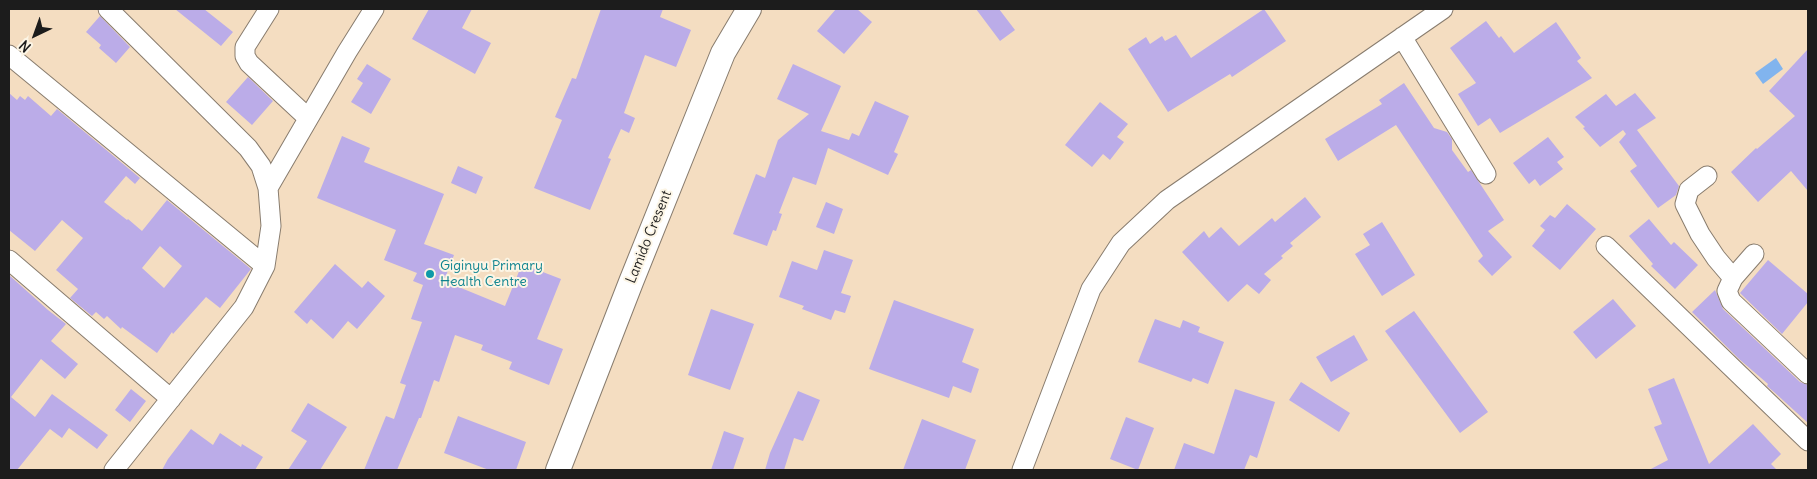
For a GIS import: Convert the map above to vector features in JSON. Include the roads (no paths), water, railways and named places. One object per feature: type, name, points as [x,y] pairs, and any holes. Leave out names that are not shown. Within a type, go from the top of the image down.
[{"type":"street","points":[[108,9],[248,148],[261,166],[268,188],[271,226],[265,266],[244,307],[114,470]]},
{"type":"street","points":[[269,9],[245,47],[245,56],[249,63],[308,118]]},
{"type":"street","points":[[268,188],[374,9]]},
{"type":"street","name":"Lamido Cresent","points":[[558,470],[723,53],[749,9]]},
{"type":"street","points":[[1022,470],[1091,289],[1121,243],[1167,200],[1443,9]]},
{"type":"street","points":[[1402,37],[1486,174]]},
{"type":"street","points":[[9,55],[265,266]]},
{"type":"street","points":[[1707,176],[1689,190],[1684,204],[1700,234],[1716,258],[1733,278]]},
{"type":"street","points":[[1606,246],[1808,441]]},
{"type":"street","points":[[1754,254],[1733,278],[1727,291],[1731,301],[1808,374]]},
{"type":"street","points":[[9,260],[171,399]]},
{"type":"water","points":[[1776,58],[1783,69],[1763,84],[1755,73]]},
{"type":"place","name":"Giginyu Primary Health Centre","points":[[430,274]]}]
